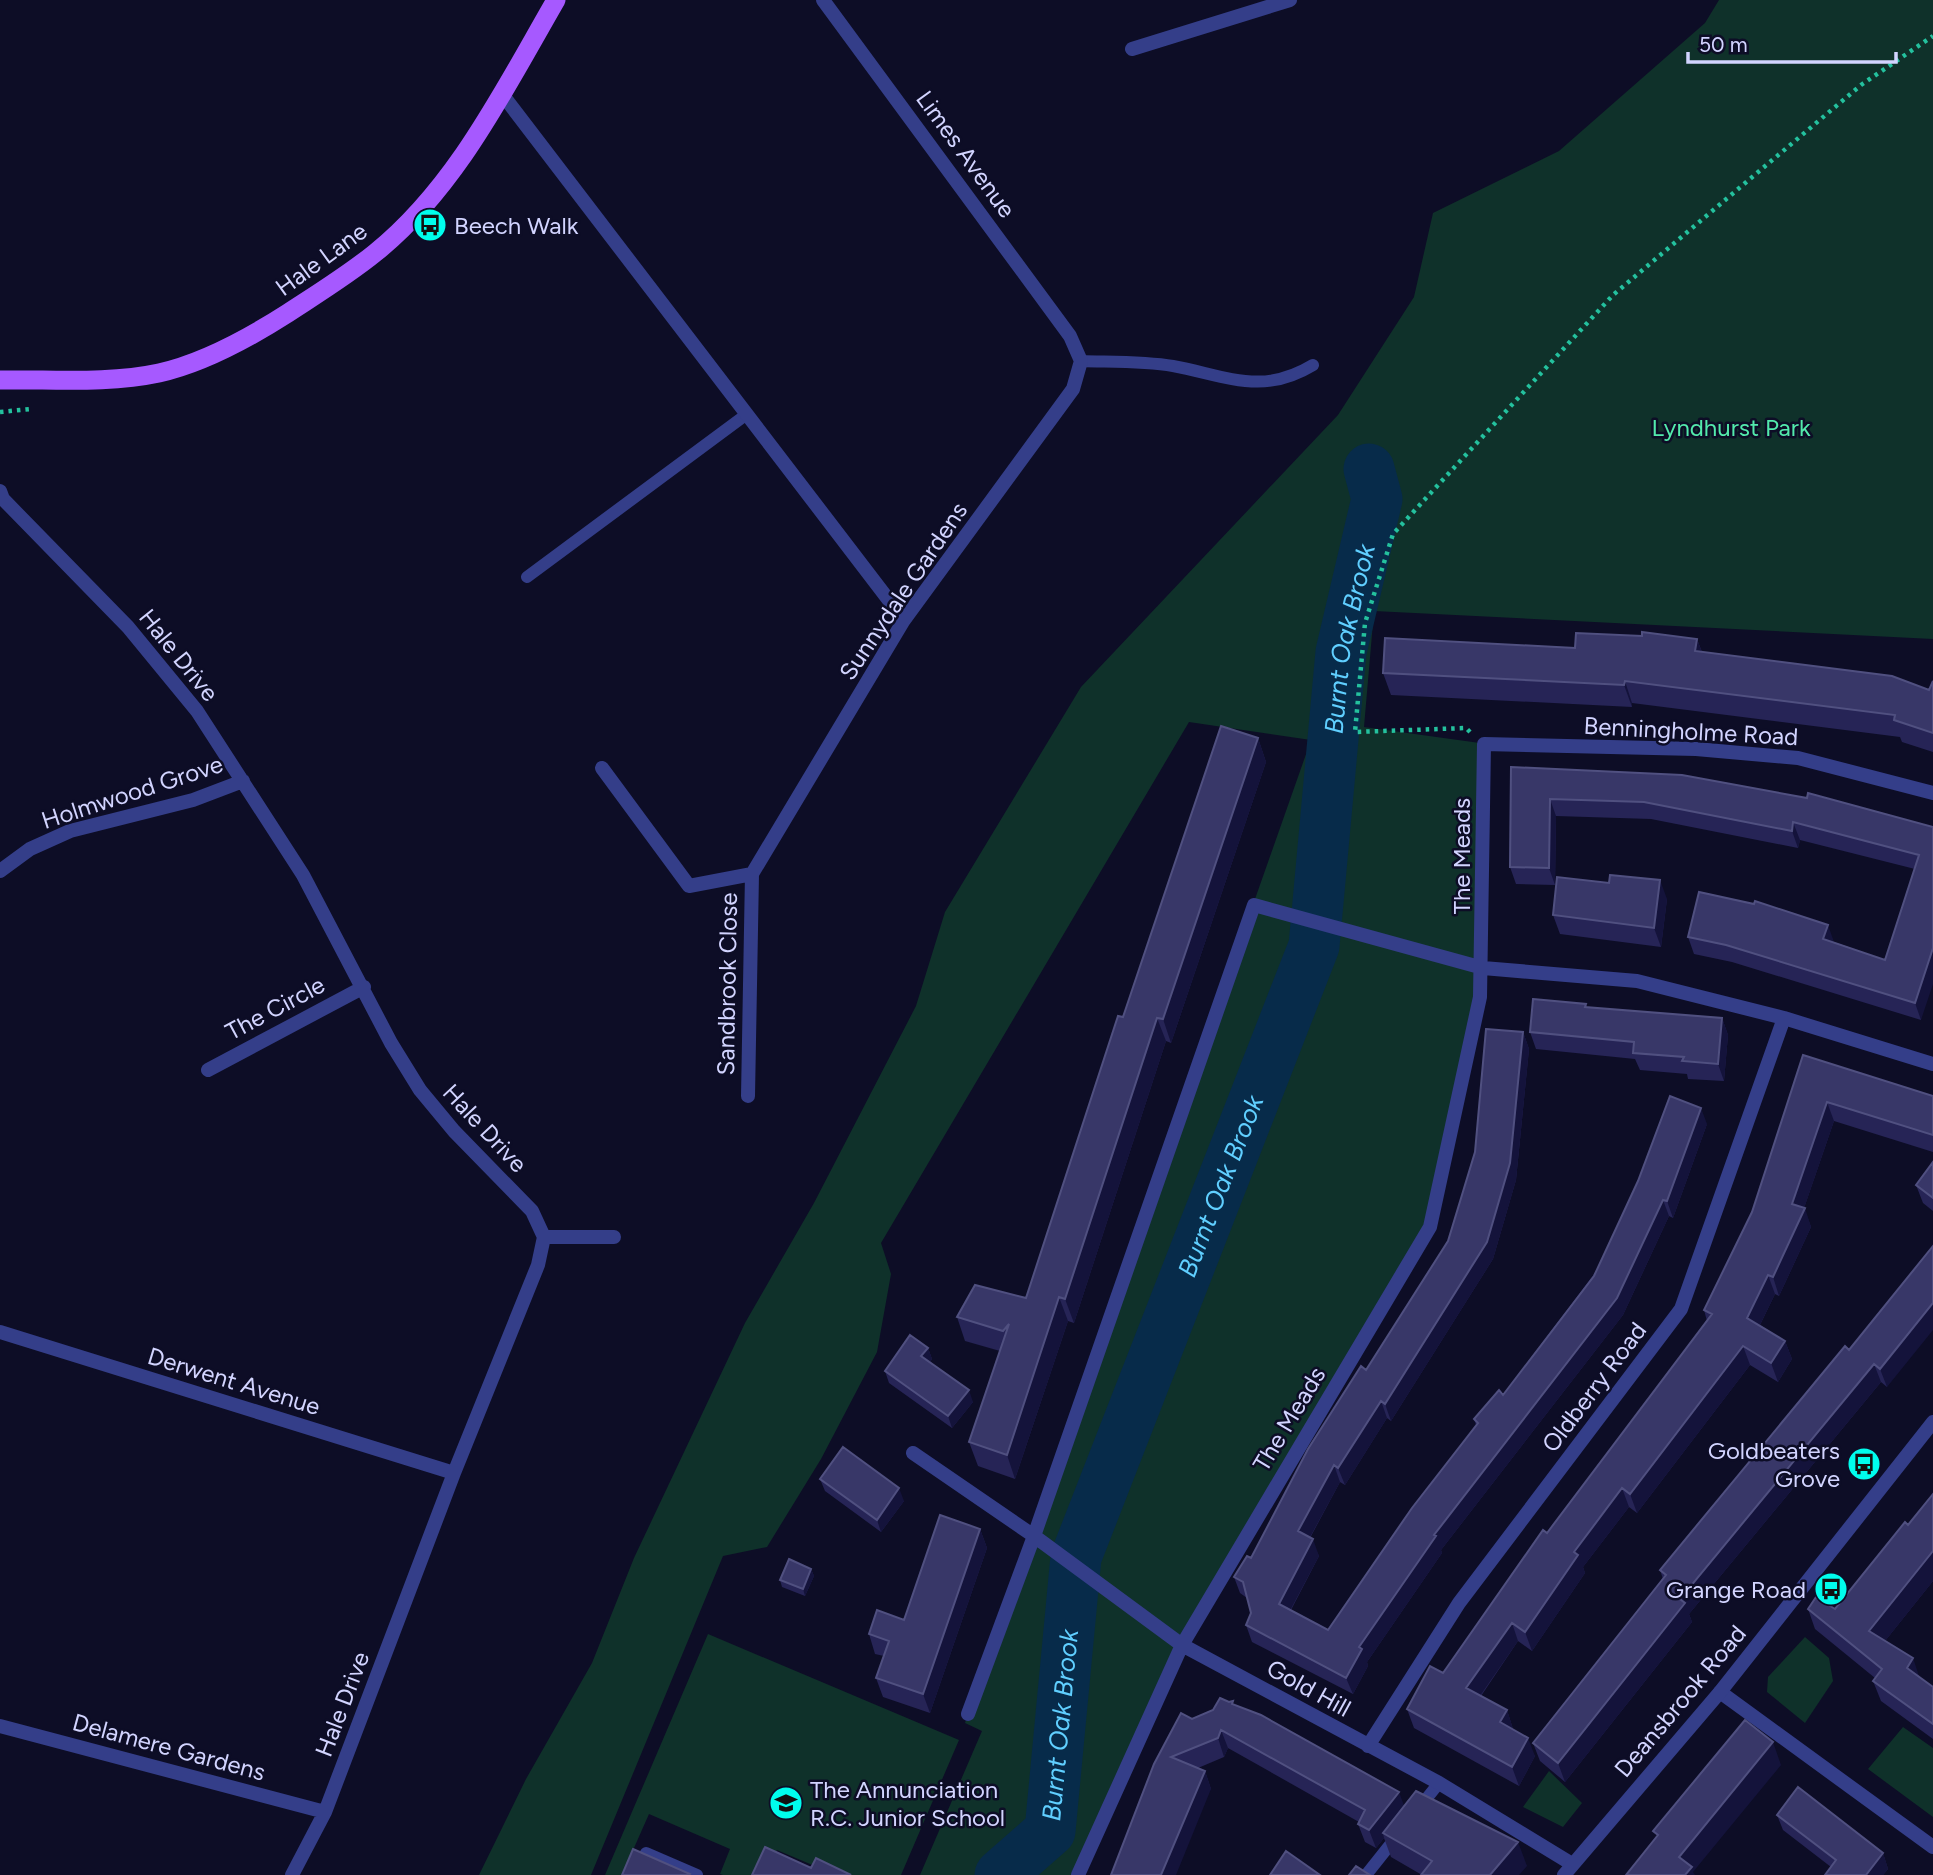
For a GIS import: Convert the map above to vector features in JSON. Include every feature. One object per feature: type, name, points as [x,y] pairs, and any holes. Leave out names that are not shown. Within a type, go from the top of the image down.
[{"type":"main road","name":"Hale Lane","points":[[0,380],[86,379],[158,373],[202,358],[259,331],[376,252],[420,209],[465,151],[502,94],[556,0]]},
{"type":"street","name":"Limes Avenue","points":[[823,0],[1070,337],[1081,361]]},
{"type":"street","points":[[1132,49],[1290,0]]},
{"type":"street","points":[[502,94],[904,620]]},
{"type":"street","name":"Sunnydale Gardens","points":[[751,874],[904,620],[1073,389],[1081,361]]},
{"type":"street","name":"Hale Drive","points":[[0,491],[3,499],[128,627],[197,711],[303,875],[391,1042],[420,1090],[454,1130],[532,1211],[544,1237],[538,1265],[454,1473],[325,1812],[292,1875]]},
{"type":"street","name":"Benningholme Road","points":[[1484,744],[1696,749],[1798,758],[1933,793]]},
{"type":"street","name":"The Meads","points":[[1078,1875],[1182,1645],[1430,1227],[1480,997],[1483,968],[1484,744]]},
{"type":"street","points":[[601,768],[689,886],[751,874]]},
{"type":"street","name":"Holmwood Grove","points":[[0,871],[30,849],[70,831],[193,800],[243,781]]},
{"type":"street","name":"Sandbrook Close","points":[[748,1096],[751,874]]},
{"type":"street","points":[[968,1714],[1034,1536],[1254,905],[1483,968],[1637,981],[1784,1018],[1933,1065]]},
{"type":"street","name":"The Circle","points":[[208,1070],[364,987]]},
{"type":"street","name":"Oldberry Road","points":[[1368,1746],[1459,1603],[1681,1309],[1784,1018]]},
{"type":"street","points":[[544,1237],[614,1237]]},
{"type":"street","name":"Derwent Avenue","points":[[0,1332],[454,1473]]},
{"type":"street","name":"Deansbrook Road","points":[[1568,1869],[1720,1692],[1933,1422]]},
{"type":"street","points":[[913,1453],[1034,1536]]},
{"type":"street","name":"Gold Hill","points":[[1034,1536],[1182,1645],[1438,1783],[1568,1869]]},
{"type":"street","points":[[1720,1692],[1933,1847]]},
{"type":"street","name":"Delamere Gardens","points":[[0,1726],[325,1812]]},
{"type":"lane","points":[[1081,361],[1172,366],[1207,376],[1265,384],[1292,378],[1313,365]]},
{"type":"lane","points":[[527,577],[747,414]]},
{"type":"lane","points":[[1366,1875],[1438,1783]]},
{"type":"lane","points":[[646,1853],[697,1875]]},
{"type":"path","points":[[1484,744],[1466,727],[1355,732],[1365,623],[1393,534],[1612,295],[1861,85],[1933,36]]},
{"type":"path","points":[[0,412],[31,409]]},
{"type":"green space","name":"Lyndhurst Park","points":[[1719,0],[1933,0],[1933,639],[1374,611],[1364,727],[1487,744],[1483,968],[1430,1227],[1182,1645],[1078,1875],[920,1875],[982,1731],[965,1723],[1311,740],[1189,722],[881,1243],[891,1274],[877,1352],[821,1459],[767,1547],[723,1556],[591,1875],[479,1875],[526,1779],[592,1663],[634,1558],[745,1323],[814,1203],[916,1006],[945,912],[1081,687],[1338,415],[1414,297],[1433,213],[1559,151],[1705,23]]},
{"type":"green space","name":"The Annunciation R.C. Junior School","points":[[708,1634],[959,1740],[901,1875],[836,1875],[777,1850],[766,1875],[723,1875],[720,1874],[730,1849],[649,1814],[622,1875],[605,1875]]},
{"type":"green space","points":[[1805,1637],[1829,1658],[1833,1681],[1805,1723],[1767,1692],[1768,1677]]},
{"type":"green space","points":[[1903,1727],[1933,1748],[1933,1817],[1868,1769]]},
{"type":"green space","points":[[1549,1771],[1582,1803],[1563,1827],[1523,1807]]},
{"type":"building","points":[[1642,632],[1697,639],[1695,651],[1892,676],[1929,690],[1933,681],[1933,733],[1894,720],[1895,715],[1625,681],[1624,685],[1383,673],[1385,638],[1575,648],[1576,633],[1642,636]]},
{"type":"building","points":[[1221,726],[1258,738],[1163,1019],[1157,1018],[1065,1299],[1059,1297],[1007,1455],[969,1442],[1009,1324],[1003,1331],[957,1317],[975,1285],[1026,1298],[1118,1016],[1123,1017]]},
{"type":"building","points":[[1511,767],[1682,775],[1807,798],[1808,793],[1933,827],[1933,948],[1915,1003],[1726,945],[1688,937],[1699,892],[1754,904],[1755,901],[1828,925],[1823,939],[1885,960],[1919,855],[1793,822],[1792,831],[1644,802],[1550,799],[1549,868],[1510,867]]},
{"type":"building","points":[[1610,875],[1660,880],[1654,928],[1553,915],[1557,877],[1609,883]]},
{"type":"building","points":[[1533,999],[1586,1004],[1585,1007],[1722,1018],[1718,1064],[1682,1061],[1684,1057],[1633,1053],[1634,1042],[1530,1032]]},
{"type":"building","points":[[1486,1029],[1523,1032],[1510,1163],[1487,1242],[1385,1404],[1381,1401],[1338,1468],[1334,1465],[1298,1531],[1313,1539],[1279,1604],[1328,1630],[1412,1508],[1478,1423],[1474,1419],[1499,1390],[1503,1395],[1594,1276],[1638,1181],[1670,1096],[1701,1108],[1667,1201],[1663,1200],[1617,1298],[1434,1535],[1436,1536],[1359,1647],[1362,1649],[1346,1678],[1246,1625],[1251,1613],[1243,1582],[1234,1577],[1247,1556],[1251,1558],[1308,1449],[1361,1366],[1366,1370],[1448,1241],[1475,1152]]},
{"type":"building","points":[[1803,1055],[1933,1096],[1933,1135],[1827,1102],[1792,1204],[1805,1208],[1773,1277],[1768,1275],[1747,1318],[1785,1341],[1771,1363],[1743,1346],[1630,1494],[1622,1488],[1574,1552],[1578,1555],[1525,1632],[1512,1623],[1466,1688],[1507,1710],[1500,1722],[1528,1738],[1512,1767],[1407,1709],[1430,1666],[1443,1673],[1543,1530],[1547,1533],[1712,1314],[1704,1310],[1752,1212]]},
{"type":"building","points":[[1933,1162],[1933,1198],[1916,1185]]},
{"type":"building","points":[[1933,1246],[1933,1303],[1880,1369],[1874,1364],[1680,1599],[1685,1603],[1558,1763],[1533,1743],[1666,1575],[1660,1570],[1845,1346],[1849,1350]]},
{"type":"building","points":[[910,1335],[928,1348],[921,1356],[969,1390],[948,1416],[885,1371]]},
{"type":"building","points":[[843,1447],[899,1488],[877,1520],[820,1479]]},
{"type":"building","points":[[1933,1494],[1933,1551],[1869,1631],[1913,1658],[1907,1668],[1933,1687],[1933,1724],[1873,1681],[1882,1669],[1808,1609],[1816,1597],[1835,1609],[1905,1522],[1908,1525]]},
{"type":"building","points":[[940,1515],[980,1529],[923,1694],[876,1678],[889,1641],[869,1634],[877,1610],[904,1620]]},
{"type":"building","points":[[789,1559],[811,1569],[803,1589],[780,1580]]},
{"type":"building","points":[[1220,1698],[1233,1701],[1232,1704],[1261,1715],[1399,1792],[1369,1830],[1358,1824],[1365,1810],[1221,1730],[1218,1738],[1171,1757],[1205,1771],[1161,1875],[1111,1875],[1154,1764],[1181,1713],[1192,1719],[1213,1710]]},
{"type":"building","points":[[1745,1720],[1773,1742],[1679,1857],[1692,1867],[1685,1875],[1626,1875],[1658,1835],[1653,1831]]},
{"type":"building","points":[[1798,1787],[1883,1853],[1866,1875],[1825,1875],[1836,1860],[1777,1815]]},
{"type":"building","points":[[1416,1791],[1518,1842],[1490,1875],[1421,1875],[1432,1861],[1383,1833]]},
{"type":"building","points":[[765,1847],[811,1868],[816,1858],[851,1875],[752,1875]]},
{"type":"building","points":[[633,1849],[690,1874],[622,1875]]},
{"type":"building","points":[[1286,1851],[1320,1875],[1270,1875]]},
{"type":"building","points":[[1356,1866],[1370,1875],[1349,1875]]},
{"type":"waterway","name":"Burnt Oak Brook","points":[[1000,1875],[1050,1831],[1076,1557],[1314,946],[1341,652],[1377,499],[1369,469]]},
{"type":"place","name":"Beech Walk","points":[[430,225]]},
{"type":"place","name":"Goldbeaters Grove","points":[[1864,1464]]},
{"type":"place","name":"Grange Road","points":[[1831,1589]]},
{"type":"place","name":"The Annunciation R.C. Junior School","points":[[786,1803]]}]
